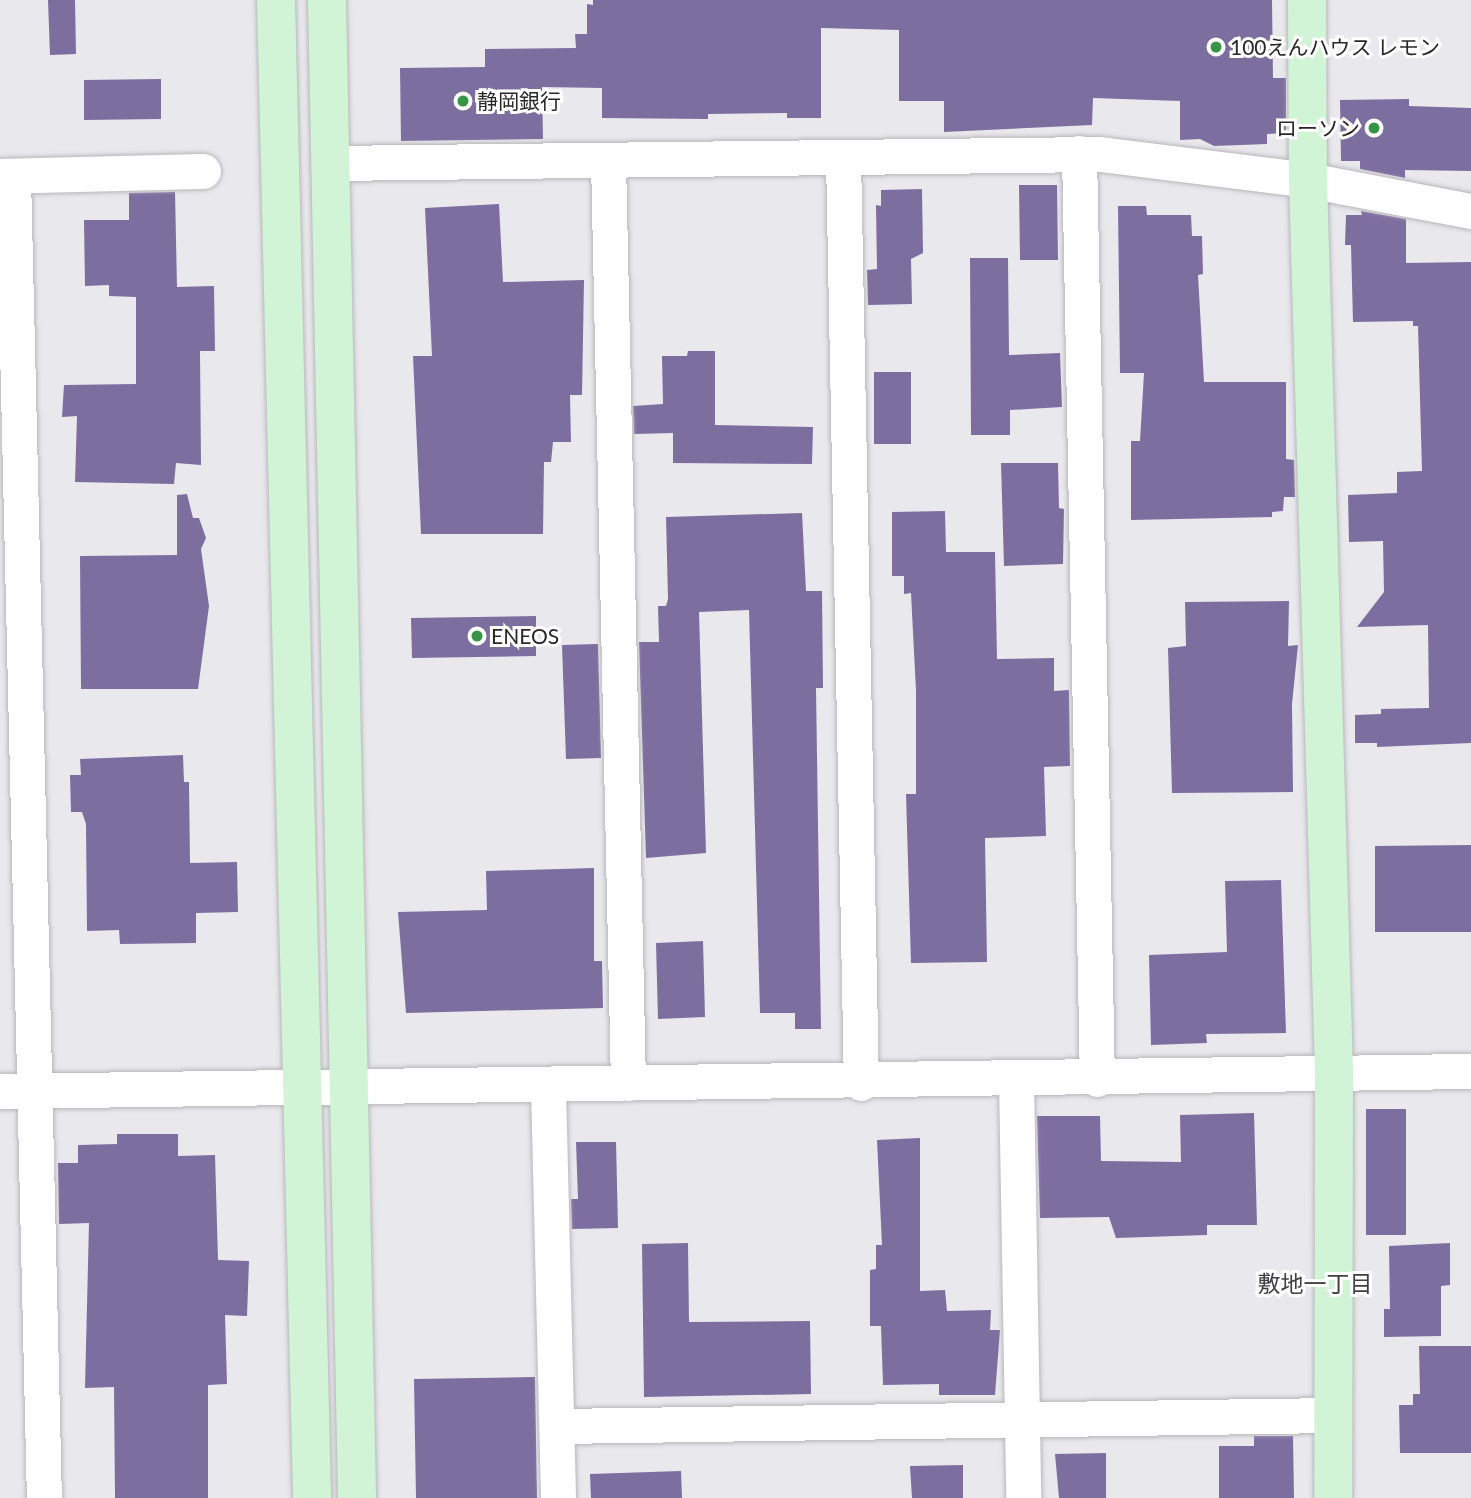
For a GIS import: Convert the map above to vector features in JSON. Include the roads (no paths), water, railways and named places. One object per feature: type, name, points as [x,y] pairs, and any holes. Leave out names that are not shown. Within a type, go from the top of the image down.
[{"type":"street","points":[[276,0],[312,1498]]},
{"type":"street","points":[[327,0],[357,1498]]},
{"type":"street","points":[[1307,0],[1308,180],[1334,1073],[1331,1415],[1333,1498]]},
{"type":"street","points":[[329,163],[1079,153],[1308,180],[1471,211]]},
{"type":"street","points":[[1079,153],[1097,1079]]},
{"type":"street","points":[[843,157],[861,1083]]},
{"type":"street","points":[[608,160],[628,1083]]},
{"type":"street","points":[[44,1498],[36,1091],[7,176],[203,171]]},
{"type":"street","points":[[0,1091],[548,1087],[628,1083],[861,1083],[1471,1071]]},
{"type":"street","points":[[1016,1080],[1023,1498]]},
{"type":"street","points":[[548,1087],[558,1498]]},
{"type":"street","points":[[557,1426],[1331,1415]]},
{"type":"place","name":"100えんハウス レモン","points":[[1216,47]]},
{"type":"place","name":"静岡銀行","points":[[463,101]]},
{"type":"place","name":"ローソン","points":[[1374,128]]},
{"type":"place","name":"ENEOS","points":[[477,636]]},
{"type":"district","name":"敷地一丁目","points":[[1315,1283]]}]
